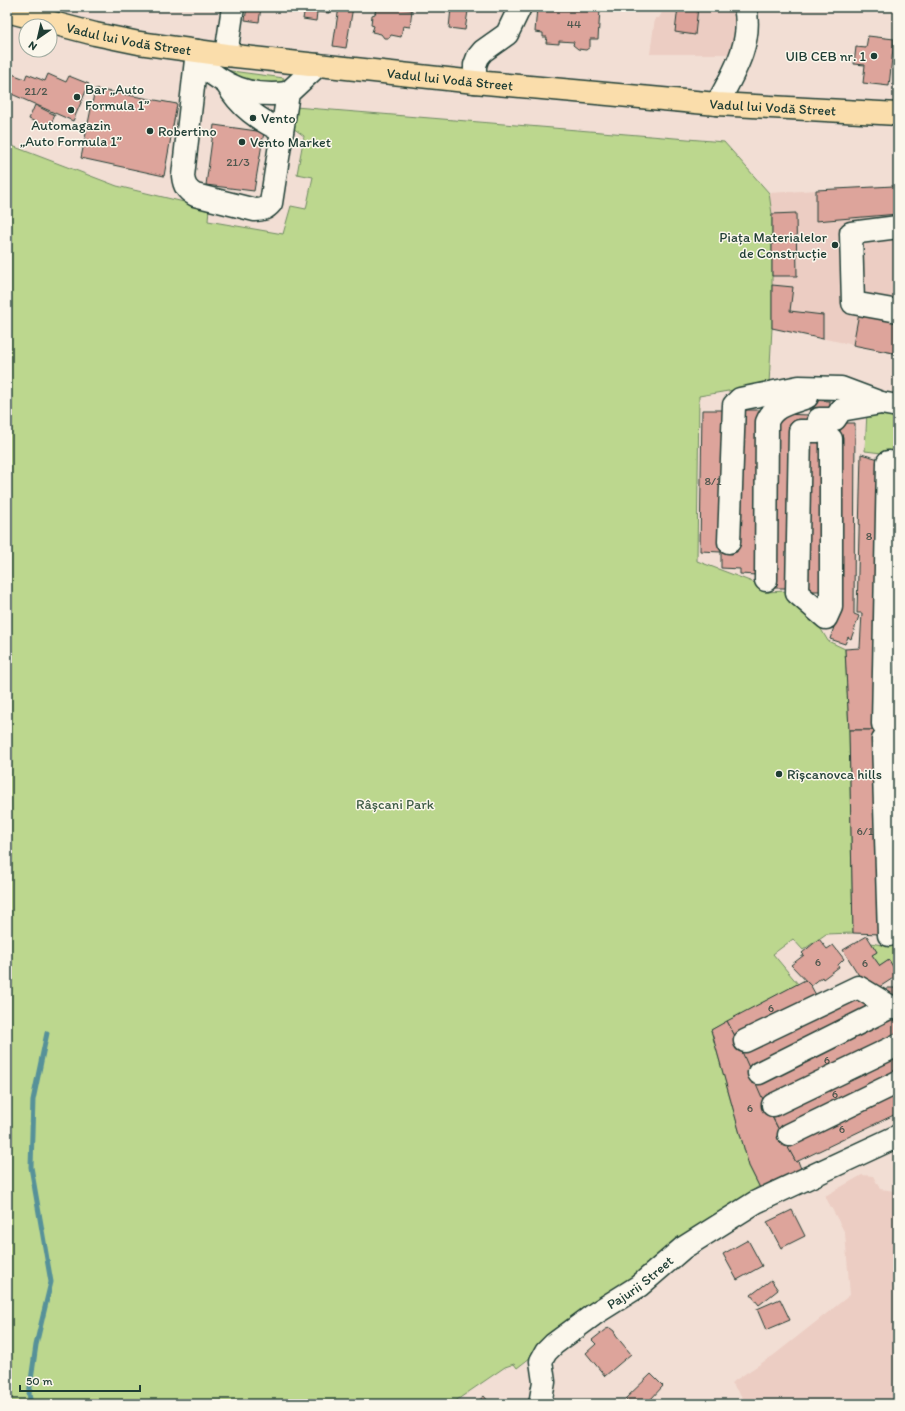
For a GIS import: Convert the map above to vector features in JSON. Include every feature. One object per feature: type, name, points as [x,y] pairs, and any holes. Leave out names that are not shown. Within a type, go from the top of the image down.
[{"type":"main road","name":"Vadul lui Vodă Street","points":[[7,11],[45,14],[95,34],[196,56],[226,55],[475,82],[717,104],[898,114]]},
{"type":"street","points":[[475,82],[475,65],[478,57],[483,51],[507,34],[520,7]]},
{"type":"street","points":[[717,104],[742,54],[748,18],[745,7]]},
{"type":"street","points":[[226,55],[228,12]]},
{"type":"street","points":[[196,56],[216,78],[227,84],[242,90],[258,93],[288,93]]},
{"type":"street","points":[[196,56],[183,176],[184,184],[188,191],[195,195],[255,210],[262,210],[268,207],[271,203],[288,93],[318,65]]},
{"type":"street","points":[[227,84],[237,99],[249,111],[259,119],[282,131]]},
{"type":"street","points":[[898,227],[851,232],[853,303],[898,311]]},
{"type":"street","points":[[729,542],[734,405],[740,400],[799,387],[841,388],[889,405]]},
{"type":"street","points":[[766,580],[767,422],[770,414],[777,408],[807,396],[841,388]]},
{"type":"street","points":[[831,439],[831,607],[826,618],[797,593],[800,430],[818,431],[819,419],[835,419],[841,410],[889,405]]},
{"type":"street","points":[[883,724],[888,462],[898,463]]},
{"type":"street","points":[[889,936],[884,740],[898,741]]},
{"type":"street","points":[[744,1041],[858,988],[894,1008]]},
{"type":"street","points":[[759,1073],[894,1008]]},
{"type":"street","points":[[773,1105],[898,1045]]},
{"type":"street","points":[[789,1135],[898,1082]]},
{"type":"street","points":[[807,1164],[898,1120]]},
{"type":"street","name":"Pajurii Street","points":[[540,1404],[544,1382],[541,1361],[546,1352],[554,1344],[596,1313],[639,1286],[683,1248],[756,1202],[898,1136]]},
{"type":"shaded area","points":[[665,7],[733,7],[736,30],[733,54],[650,54],[655,18],[659,18]]},
{"type":"shaded area","name":"Piața Materialelor de Construcție","points":[[898,185],[898,354],[772,328],[772,214],[769,193]]},
{"type":"shaded area","points":[[862,1175],[873,1176],[880,1189],[895,1191],[898,1197],[898,1404],[748,1404],[731,1383],[774,1355],[850,1295],[845,1233],[825,1196]]},
{"type":"green space","points":[[224,70],[284,78],[283,81],[279,83],[244,83]]},
{"type":"green space","name":"Râșcani Park","points":[[295,107],[724,142],[769,193],[772,214],[772,328],[769,384],[699,396],[697,561],[755,583],[765,592],[787,591],[796,607],[815,619],[828,641],[845,649],[849,730],[853,933],[826,934],[803,950],[793,939],[773,954],[798,984],[711,1030],[749,1166],[759,1186],[589,1312],[517,1368],[514,1364],[505,1367],[451,1404],[447,1404],[444,1401],[441,1404],[7,1404],[7,144],[117,186],[209,208],[208,221],[283,234],[291,206],[306,209],[313,177],[297,174],[304,136],[293,128]]},
{"type":"green space","points":[[867,412],[898,412],[898,455],[865,451]]},
{"type":"green space","points":[[882,940],[898,941],[898,975],[889,960],[880,966],[872,955],[877,952],[871,943],[882,945]]},
{"type":"building","points":[[247,7],[261,7],[259,22],[245,20]]},
{"type":"building","points":[[305,7],[330,7],[329,13],[317,12],[316,21],[303,19]]},
{"type":"building","points":[[339,7],[353,7],[346,48],[333,46]]},
{"type":"building","points":[[376,7],[412,10],[410,27],[403,26],[401,37],[391,35],[389,38],[384,38],[381,34],[372,32],[374,26],[371,25],[372,15],[375,14]]},
{"type":"building","points":[[460,7],[473,7],[473,10],[460,9]]},
{"type":"building","points":[[537,7],[562,7],[576,10],[576,7],[592,7],[592,9],[600,10],[598,39],[590,39],[590,47],[586,50],[578,49],[573,45],[574,42],[559,41],[559,44],[546,43],[547,37],[543,37],[543,33],[535,32]]},
{"type":"building","points":[[678,7],[698,7],[695,35],[675,32]]},
{"type":"building","points":[[451,8],[468,11],[465,30],[449,28]]},
{"type":"building","name":"UIB CEB nr. 1","points":[[868,36],[894,39],[889,86],[863,83],[865,65],[854,64],[856,47],[866,48]]},
{"type":"building","points":[[7,72],[25,79],[27,74],[45,81],[48,74],[66,82],[69,76],[89,84],[73,121],[7,92]]},
{"type":"building","points":[[95,89],[177,104],[164,176],[81,158]]},
{"type":"building","points":[[35,105],[55,115],[49,128],[29,119]]},
{"type":"building","points":[[214,125],[264,132],[254,191],[206,185]]},
{"type":"building","points":[[898,185],[898,214],[894,186]]},
{"type":"building","points":[[894,186],[898,214],[816,221],[816,190]]},
{"type":"building","points":[[796,213],[797,276],[772,276],[772,214]]},
{"type":"building","points":[[772,285],[793,287],[790,311],[823,315],[823,339],[772,328]]},
{"type":"building","points":[[860,308],[898,316],[898,354],[853,345]]},
{"type":"building","points":[[810,400],[830,401],[830,411],[812,426],[788,588],[771,588],[777,414],[810,415]]},
{"type":"building","points":[[702,410],[728,410],[721,552],[700,551]]},
{"type":"building","points":[[741,410],[761,410],[756,575],[740,574],[740,569],[721,568],[721,552],[737,552]]},
{"type":"building","points":[[840,423],[855,423],[854,614],[859,616],[851,639],[848,637],[845,644],[830,639],[839,612]]},
{"type":"building","points":[[808,437],[823,438],[822,591],[806,591]]},
{"type":"building","points":[[861,454],[879,459],[876,730],[849,730],[845,649],[860,648],[862,613],[857,613]]},
{"type":"building","points":[[898,479],[898,733],[888,730]]},
{"type":"building","points":[[849,730],[876,730],[881,934],[853,933]]},
{"type":"building","points":[[892,747],[898,747],[898,921]]},
{"type":"building","points":[[867,936],[877,952],[872,955],[880,966],[889,960],[898,975],[870,993],[843,950]]},
{"type":"building","points":[[819,939],[827,949],[833,945],[844,959],[838,965],[839,967],[823,979],[822,977],[811,986],[791,965],[804,955],[802,953]]},
{"type":"building","points":[[805,980],[811,986],[816,995],[736,1038],[727,1021]]},
{"type":"building","points":[[887,988],[898,988],[898,1001],[887,999]]},
{"type":"building","points":[[864,997],[874,1010],[749,1068],[741,1051]]},
{"type":"building","points":[[898,1014],[898,1037],[764,1102],[755,1084],[887,1021]]},
{"type":"building","points":[[727,1021],[764,1102],[796,1162],[798,1161],[803,1174],[763,1194],[749,1166],[711,1030]]},
{"type":"building","points":[[898,1052],[898,1074],[780,1132],[771,1114]]},
{"type":"building","points":[[898,1091],[898,1113],[796,1162],[786,1144]]},
{"type":"building","points":[[792,1210],[805,1236],[781,1248],[767,1222]]},
{"type":"building","points":[[748,1240],[762,1266],[737,1280],[723,1254]]},
{"type":"building","points":[[771,1280],[778,1290],[759,1305],[751,1295]]},
{"type":"building","points":[[780,1299],[790,1320],[766,1330],[757,1309]]},
{"type":"building","points":[[610,1328],[614,1331],[616,1336],[631,1354],[605,1376],[586,1353],[596,1344],[592,1340],[606,1329]]},
{"type":"building","points":[[651,1374],[663,1386],[651,1399],[656,1404],[630,1404],[625,1399]]},
{"type":"building","points":[[484,1396],[489,1402],[492,1400],[495,1404],[475,1404]]},
{"type":"waterway","points":[[31,1404],[29,1394],[36,1345],[51,1282],[31,1167],[33,1100],[47,1033]]},
{"type":"place","name":"UIB CEB nr. 1","points":[[874,56]]},
{"type":"place","name":"Bar „Auto Formula 1”","points":[[77,97]]},
{"type":"place","name":"Automagazin „Auto Formula 1”","points":[[71,110]]},
{"type":"place","name":"Vento","points":[[253,118]]},
{"type":"place","name":"Robertino","points":[[150,131]]},
{"type":"place","name":"Vento Market","points":[[242,142]]},
{"type":"place","name":"Piața Materialelor de Construcție","points":[[835,245]]},
{"type":"place","name":"Rîșcanovca hills","points":[[779,774]]}]
